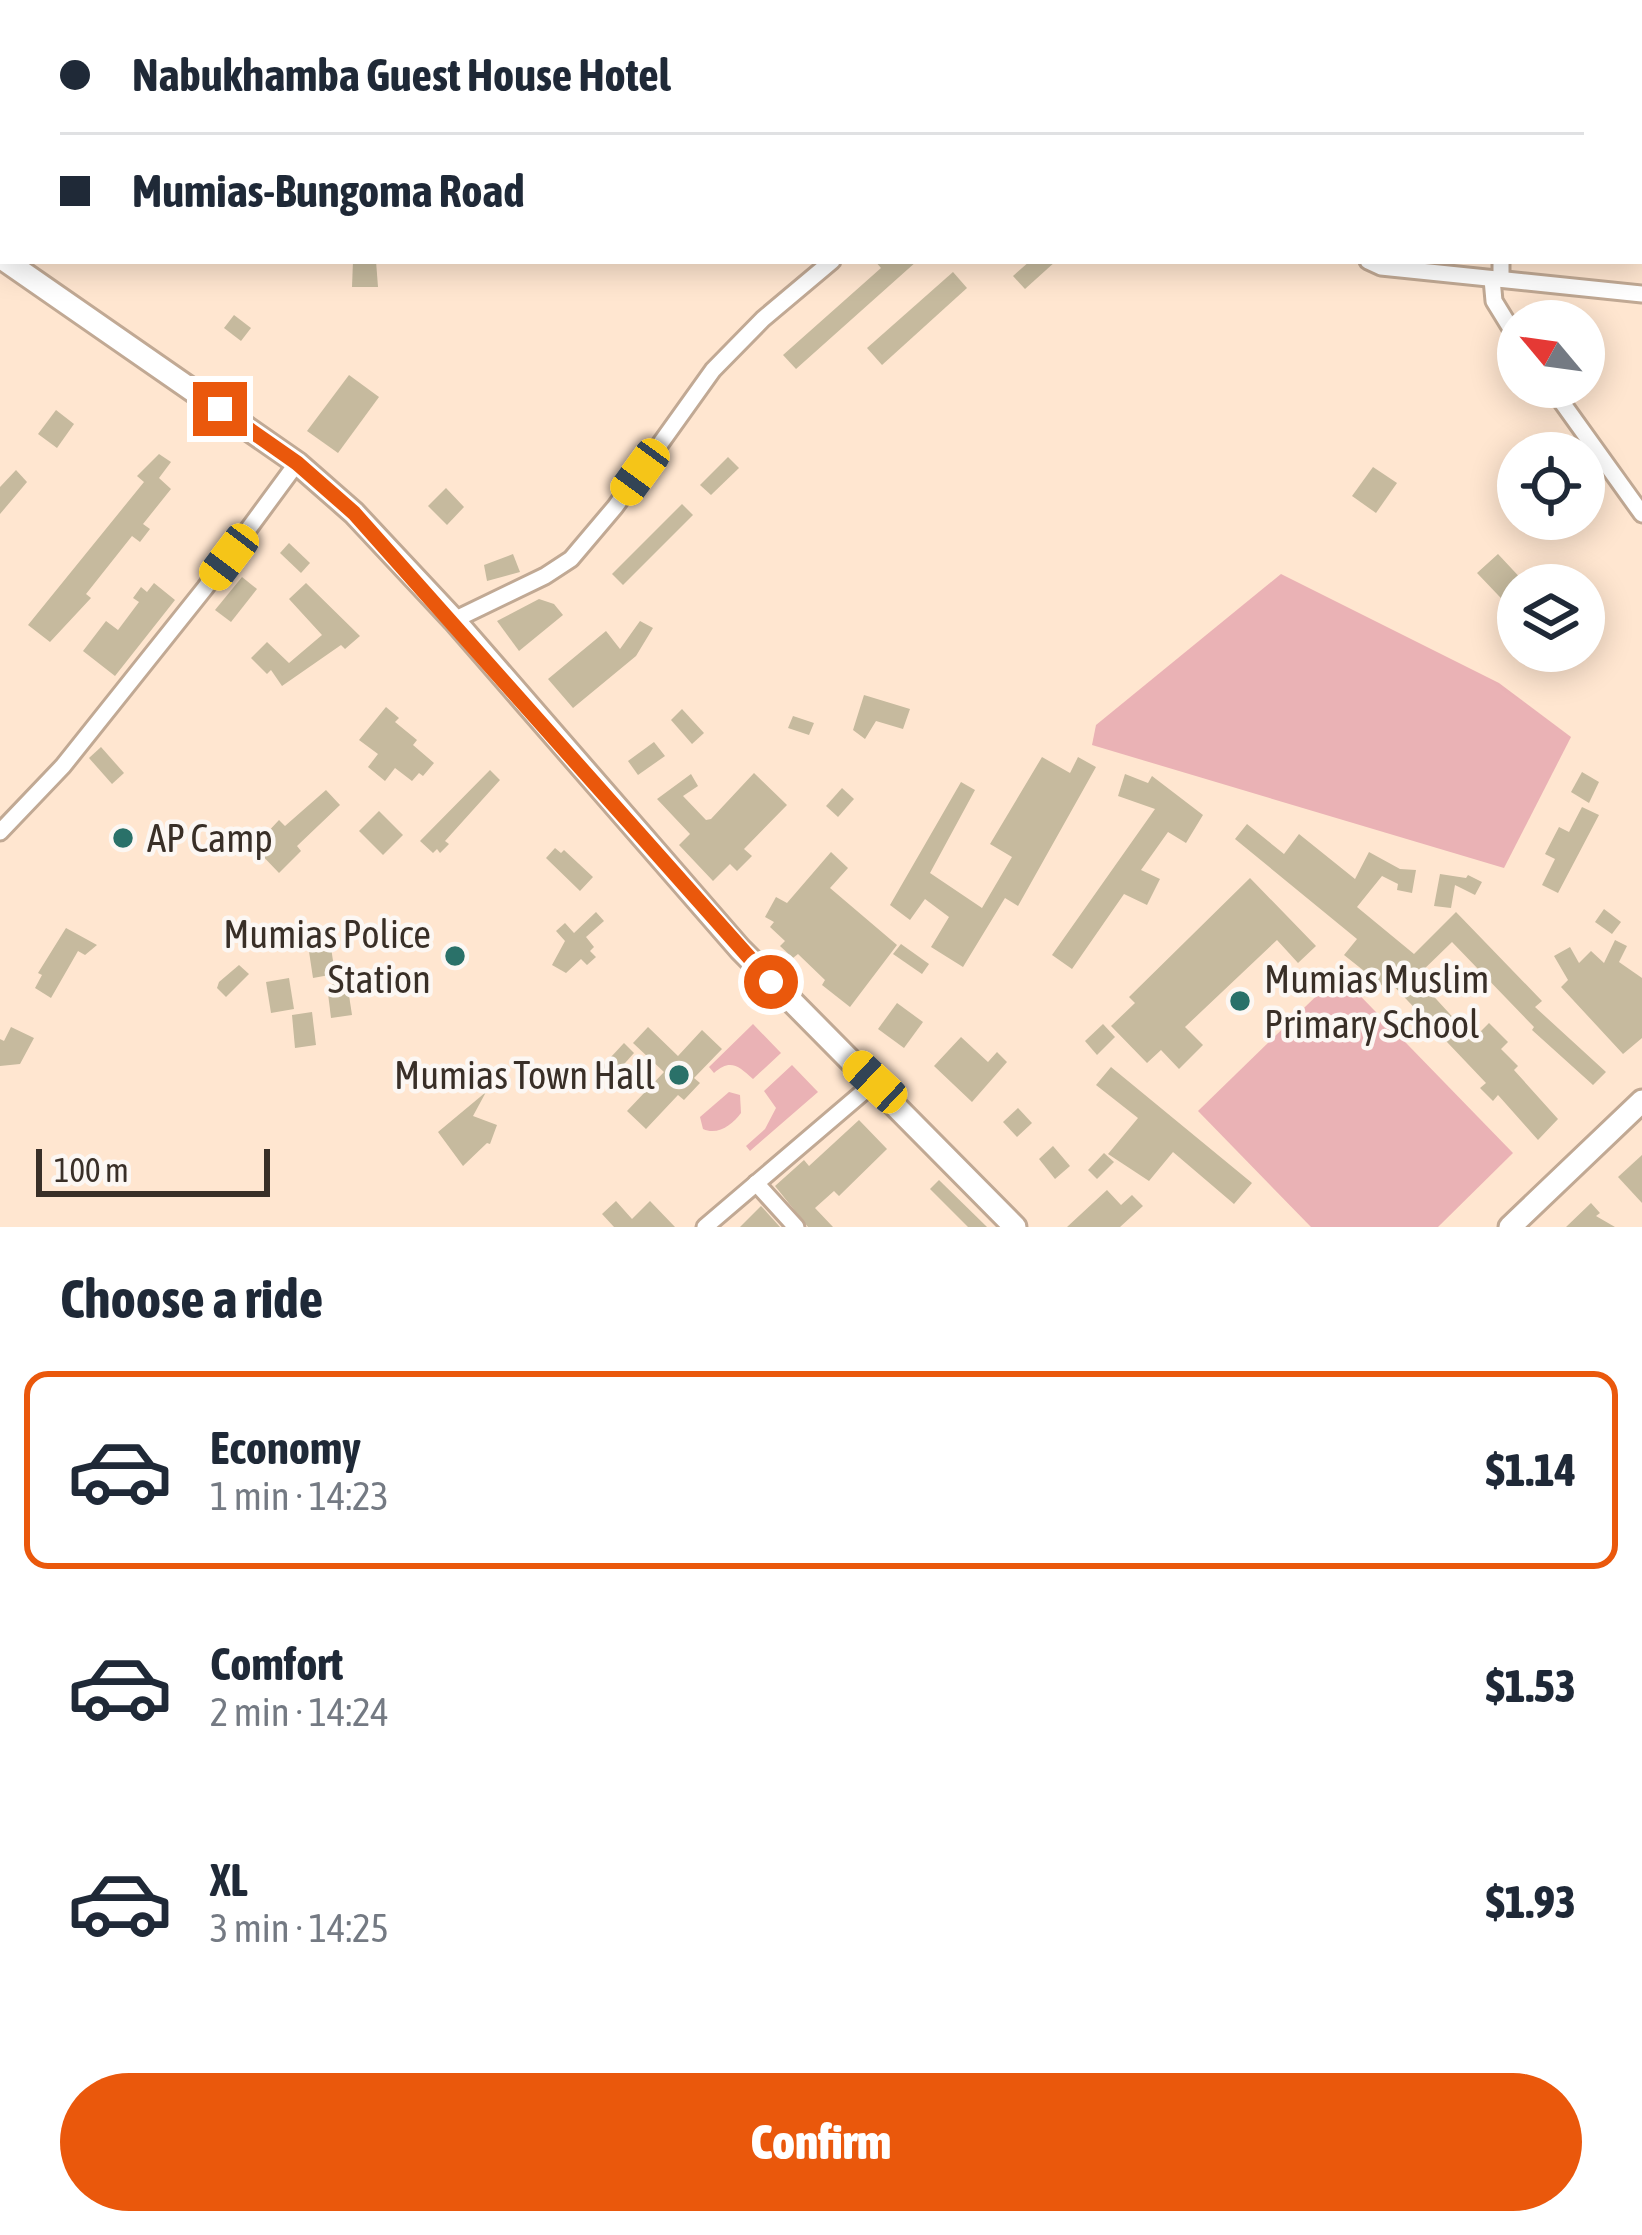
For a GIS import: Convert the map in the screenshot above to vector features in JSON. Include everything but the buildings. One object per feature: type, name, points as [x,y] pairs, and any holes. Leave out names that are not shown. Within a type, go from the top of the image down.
[{"type":"street","points":[[10,264],[297,463],[354,513],[454,620],[726,934],[1015,1227]]},
{"type":"street","points":[[454,620],[571,560],[713,370],[828,264]]},
{"type":"street","points":[[1376,264],[1642,294]]},
{"type":"street","points":[[1497,306],[1500,264]]},
{"type":"street","points":[[1566,408],[1642,514]]},
{"type":"street","points":[[0,832],[63,766],[206,588],[297,463]]},
{"type":"street","points":[[705,1227],[875,1082]]},
{"type":"street","points":[[1510,1227],[1642,1101]]},
{"type":"street","points":[[756,1184],[796,1227]]},
{"type":"shaded area","points":[[1281,574],[1499,683],[1571,737],[1504,868],[1092,745],[1096,725]]},
{"type":"shaded area","points":[[1339,974],[1513,1153],[1438,1227],[1311,1227],[1198,1111]]},
{"type":"shaded area","points":[[753,1024],[781,1053],[753,1079],[734,1066],[714,1073],[709,1067]]},
{"type":"shaded area","points":[[792,1065],[818,1092],[750,1151],[746,1146],[765,1129],[776,1108],[764,1091]]},
{"type":"shaded area","points":[[729,1092],[740,1095],[741,1113],[720,1130],[703,1129],[700,1117]]},
{"type":"place","name":"AP Camp","points":[[123,838]]},
{"type":"place","name":"Mumias Police Station","points":[[455,956]]},
{"type":"place","name":"Mumias Muslim Primary School","points":[[1240,1001]]},
{"type":"place","name":"Mumias Town Hall","points":[[679,1075]]},
{"type":"route","points":[[220,409],[297,463],[354,513],[771,982]]}]
